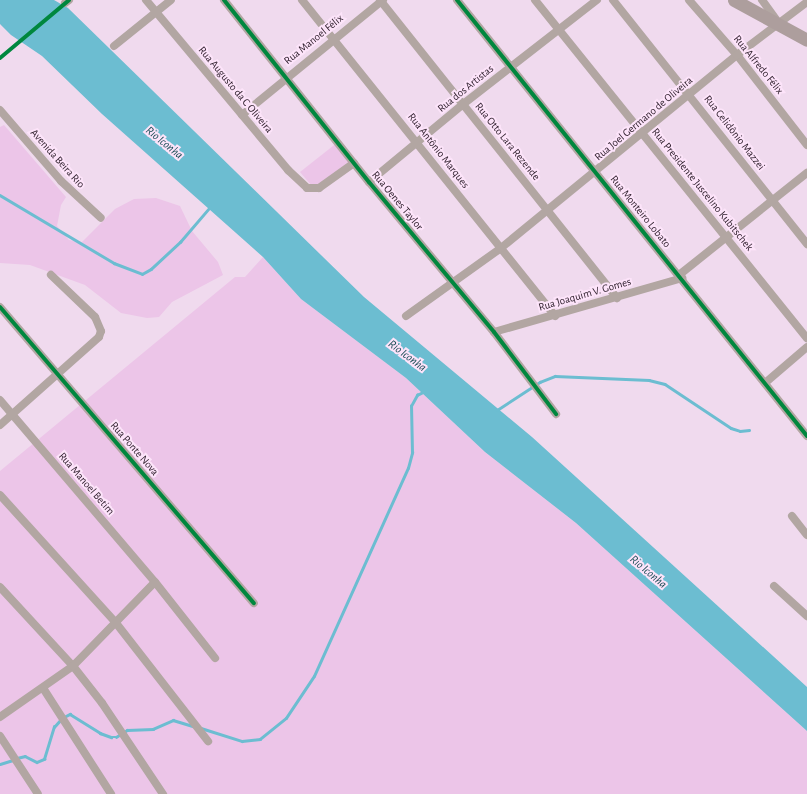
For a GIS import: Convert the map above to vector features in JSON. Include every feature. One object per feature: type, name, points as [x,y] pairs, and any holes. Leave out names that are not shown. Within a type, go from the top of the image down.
[{"type":"main road","points":[[734,0],[779,23],[807,40]]},
{"type":"street","name":"Rua Augusto da C Oliveira","points":[[146,0],[292,175],[311,190],[318,188],[354,163]]},
{"type":"street","points":[[114,46],[172,0]]},
{"type":"street","name":"Rua Oenes Taylor","points":[[224,0],[369,182],[494,332],[556,414]]},
{"type":"street","name":"Rua Antônio Marques","points":[[302,0],[334,38],[555,316]]},
{"type":"street","name":"Rua Monteiro Lobato","points":[[457,0],[510,68],[596,171],[807,436]]},
{"type":"street","name":"Rua Presidente Juscelino Kubitschek","points":[[534,0],[807,338]]},
{"type":"street","name":"Rua dos Artistas","points":[[369,182],[418,143],[462,105],[596,0]]},
{"type":"street","name":"Rua Celidônio Mazzei","points":[[613,0],[807,244]]},
{"type":"street","name":"Rua Alfredo Félix","points":[[689,0],[737,55],[807,145]]},
{"type":"street","points":[[762,0],[779,23]]},
{"type":"street","name":"Rua Manoel Félix","points":[[242,115],[286,77],[382,1]]},
{"type":"street","name":"Rua Otto Lara Rezende","points":[[382,1],[462,105],[548,209],[617,298]]},
{"type":"street","name":"Rua Joel Germano de Oliveira","points":[[406,316],[455,284],[501,248],[643,134],[737,55],[807,2]]},
{"type":"street","name":"Avenida Beira Rio","points":[[0,110],[61,181],[101,218]]},
{"type":"street","name":"Rua Joaquim V. Gomes","points":[[494,332],[617,298],[681,277],[807,173]]},
{"type":"street","points":[[0,425],[95,342],[101,331],[95,316],[50,275]]},
{"type":"street","name":"Rua Ponte Nova","points":[[0,307],[254,603]]},
{"type":"street","points":[[765,383],[807,347]]},
{"type":"street","name":"Rua Manoel Betim","points":[[0,400],[155,582],[215,658]]},
{"type":"street","points":[[0,495],[116,624],[208,741]]},
{"type":"street","points":[[792,516],[807,535]]},
{"type":"street","points":[[0,717],[73,666],[116,624],[155,582]]},
{"type":"street","points":[[774,586],[807,616]]},
{"type":"street","points":[[0,587],[73,666],[102,703],[163,794]]},
{"type":"street","points":[[43,688],[111,794]]},
{"type":"street","points":[[0,736],[38,794]]},
{"type":"shaded area","points":[[4,125],[66,197],[61,205],[57,226],[69,240],[82,242],[115,209],[134,199],[156,198],[180,206],[192,231],[218,262],[223,275],[172,302],[159,317],[147,318],[121,313],[85,285],[30,265],[0,263],[0,127]]},
{"type":"shaded area","points":[[338,142],[357,164],[316,191],[300,172]]},
{"type":"shaded area","points":[[263,257],[301,299],[406,378],[485,452],[576,523],[807,731],[807,794],[0,794],[0,471],[235,277],[245,277]]},
{"type":"water","name":"Rio Iconha","points":[[0,0],[54,0],[68,8],[364,297],[532,437],[807,687],[807,731],[576,523],[485,452],[406,378],[301,299],[263,257],[102,114],[42,56],[11,35],[0,24]]},
{"type":"waterway","points":[[0,195],[114,263],[142,274],[151,269],[180,242],[210,207]]},
{"type":"waterway","points":[[497,410],[540,382],[555,376],[649,380],[665,384],[731,428],[740,431],[749,430]]},
{"type":"waterway","points":[[201,728],[242,741],[260,739],[286,718],[314,676],[408,468],[412,453],[411,406],[417,395],[423,392]]},
{"type":"waterway","points":[[17,758],[25,756],[37,762],[44,759],[54,727],[62,718],[70,714],[100,733],[111,737],[116,737],[127,730],[153,729],[173,720],[193,726]]},
{"type":"waterway","points":[[0,764],[13,760]]},
{"type":"cycle path","points":[[0,58],[69,0]]},
{"type":"cycle path","points":[[224,0],[369,182],[494,332],[556,414]]},
{"type":"cycle path","points":[[457,0],[807,436]]},
{"type":"cycle path","points":[[0,307],[254,603]]}]
